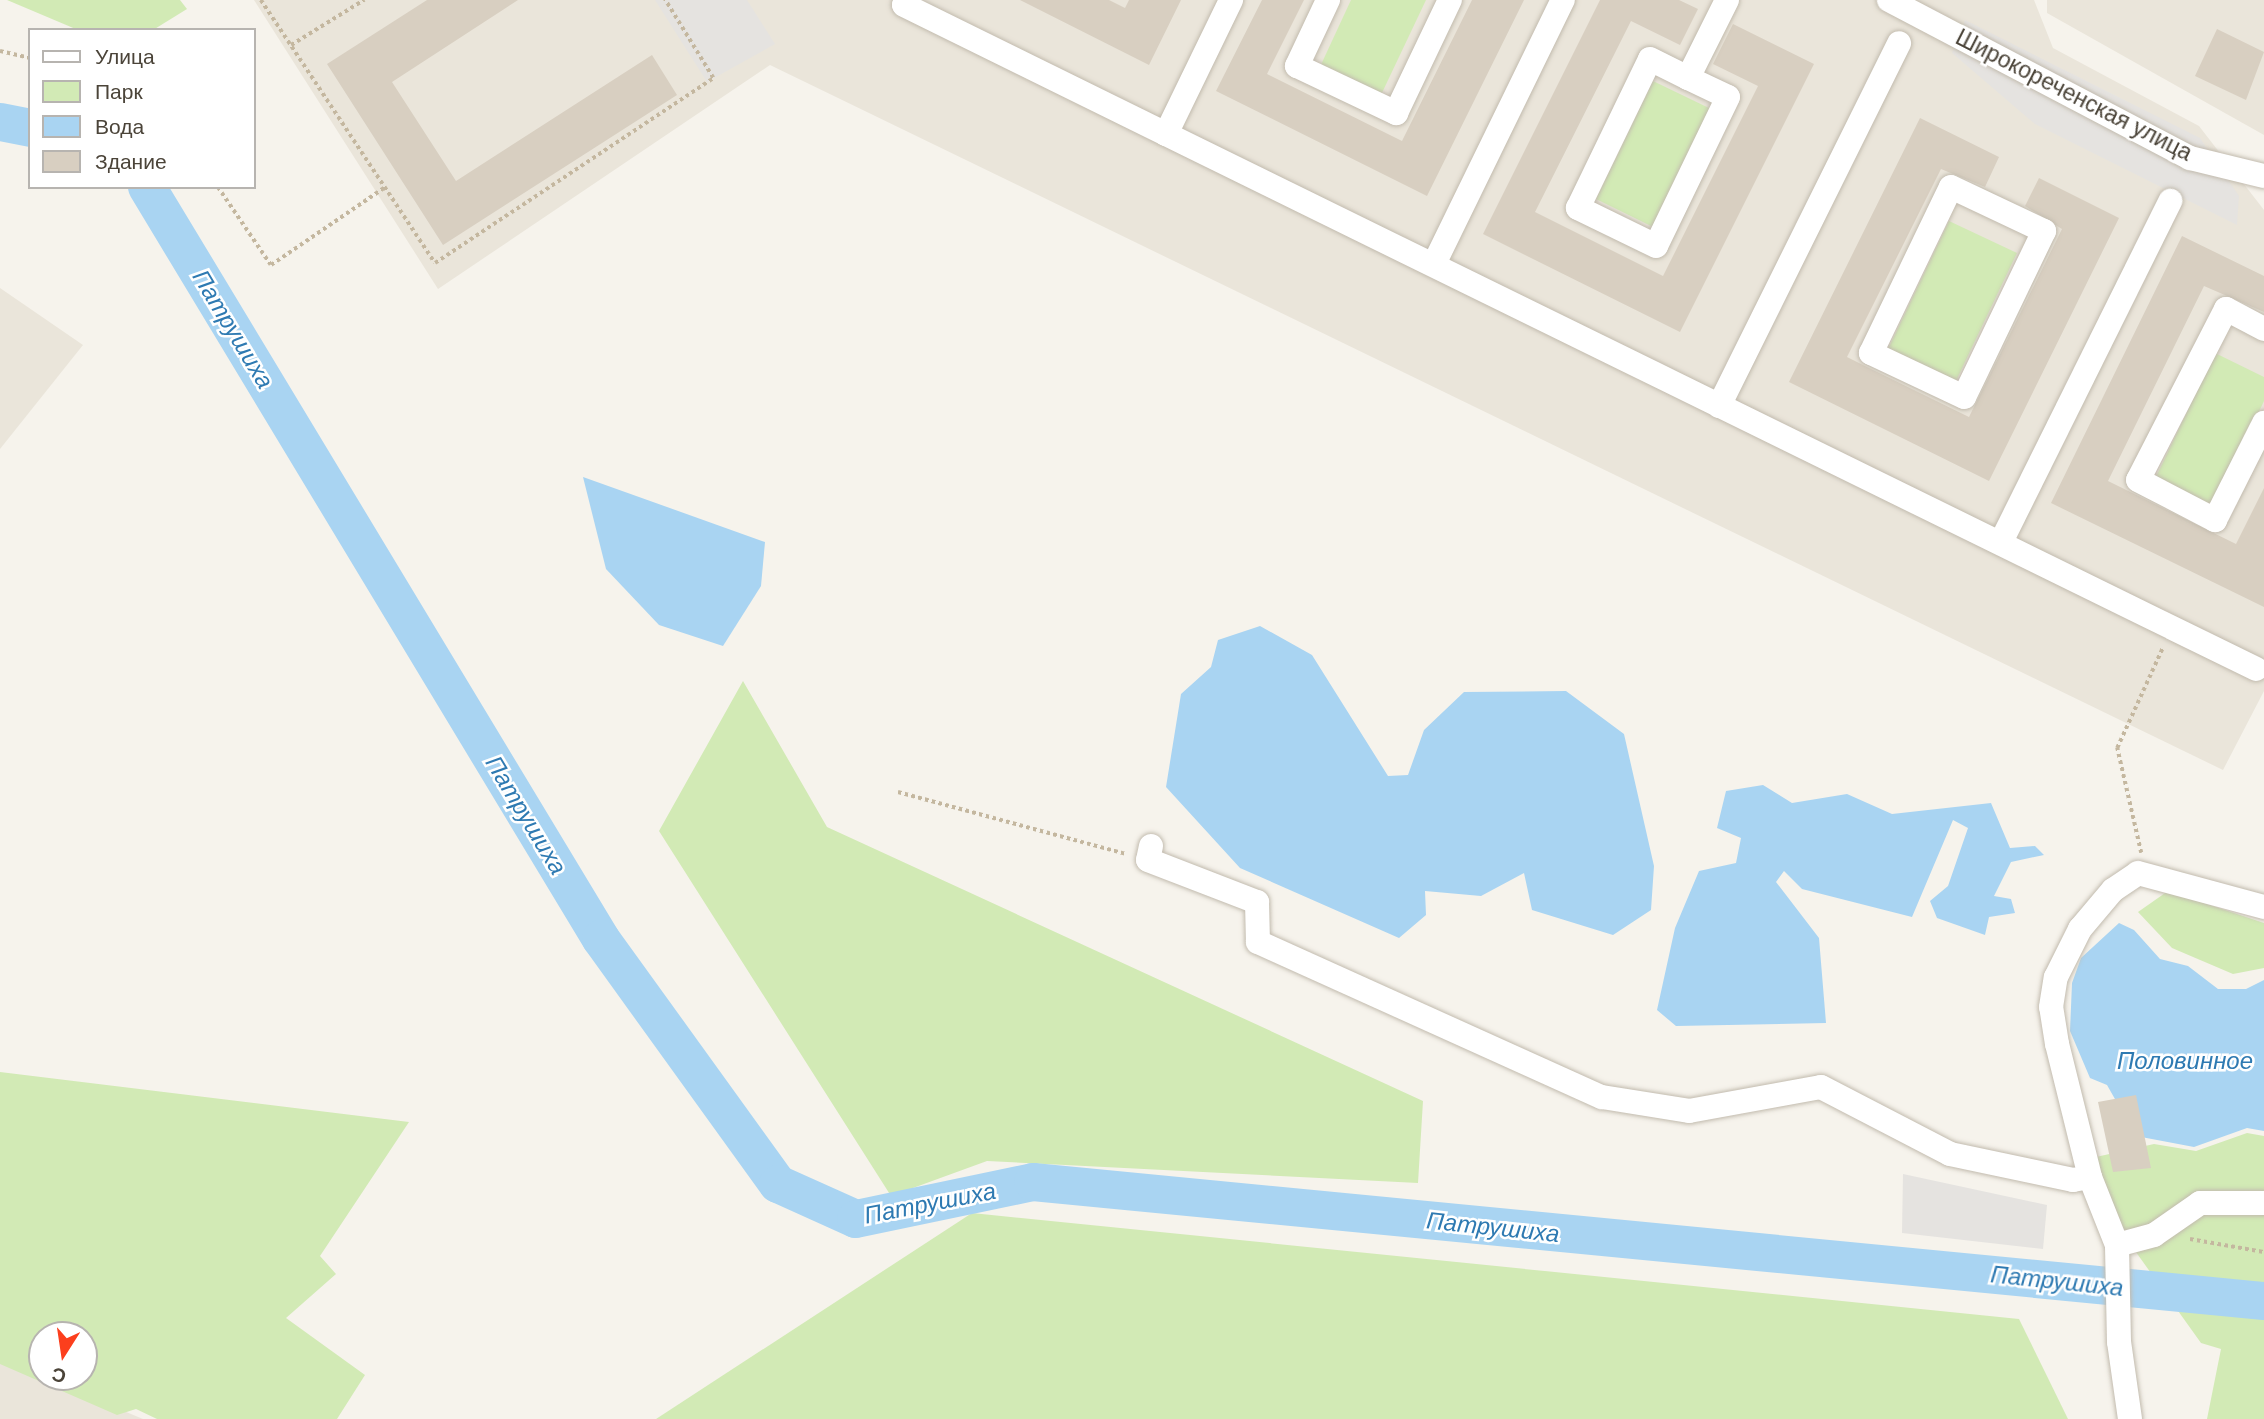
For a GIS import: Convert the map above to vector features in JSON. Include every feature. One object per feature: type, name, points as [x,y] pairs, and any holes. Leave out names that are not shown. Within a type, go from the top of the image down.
[{"type":"street","points":[[906,0],[904,5],[2256,669]]},
{"type":"street","points":[[1166,134],[1231,0]]},
{"type":"street","points":[[1328,0],[1297,66],[1396,113],[1450,0]]},
{"type":"street","points":[[1434,264],[1563,0]]},
{"type":"street","points":[[1688,78],[1727,0]]},
{"type":"street","name":"Широкореченская улица","points":[[1889,0],[2190,158],[2262,168]]},
{"type":"street","points":[[1719,406],[1899,43]]},
{"type":"street","points":[[1650,59],[1688,78],[1728,97],[1656,246],[1578,208],[1650,59]]},
{"type":"street","points":[[1951,187],[2043,231],[1964,397],[1871,353],[1951,187]]},
{"type":"street","points":[[2001,542],[2169,201]]},
{"type":"street","points":[[2264,329],[2226,309],[2138,480],[2215,520],[2264,424]]},
{"type":"street","points":[[1149,853],[1258,902],[1258,942],[1602,1097],[1689,1111],[1821,1087],[1950,1154],[2073,1180],[2090,1177]]},
{"type":"street","points":[[2130,1419],[2117,1309],[2117,1253],[2090,1177],[2051,1007],[2056,976],[2080,929],[2113,890],[2138,873],[2264,907]]},
{"type":"street","points":[[2117,1253],[2154,1236],[2200,1203],[2264,1203]]},
{"type":"path","points":[[261,0],[435,263],[713,78],[665,0]]},
{"type":"path","points":[[290,46],[363,0]]},
{"type":"path","points":[[0,51],[28,58]]},
{"type":"path","points":[[219,189],[271,265],[384,188]]},
{"type":"path","points":[[2138,873],[2142,840],[2117,748],[2167,639],[2157,621]]},
{"type":"path","points":[[898,792],[1149,853]]},
{"type":"path","points":[[2154,1236],[2264,1252]]},
{"type":"shaded area","points":[[254,0],[2034,0],[2053,48],[2199,126],[2264,210],[2264,691],[2223,770],[770,65],[438,289]]},
{"type":"shaded area","points":[[655,0],[747,0],[775,44],[707,82]]},
{"type":"shaded area","points":[[2047,0],[2264,0],[2264,135],[2047,13]]},
{"type":"shaded area","points":[[1965,20],[2200,138],[2239,196],[2237,225],[2035,124],[1952,53]]},
{"type":"shaded area","points":[[0,288],[83,345],[0,449]]},
{"type":"shaded area","points":[[1903,1174],[2047,1205],[2043,1249],[1902,1233]]},
{"type":"shaded area","points":[[0,1351],[28,1368],[28,1391],[76,1391],[143,1419],[0,1419]]},
{"type":"green space","points":[[7,0],[180,0],[187,9],[156,28],[73,28]]},
{"type":"green space","points":[[1351,0],[1426,0],[1380,97],[1319,69]]},
{"type":"green space","points":[[1653,81],[1711,109],[1653,227],[1596,199]]},
{"type":"green space","points":[[1949,221],[2017,253],[1956,381],[1888,349]]},
{"type":"green space","points":[[2215,353],[2264,377],[2264,401],[2213,507],[2155,479]]},
{"type":"green space","points":[[743,681],[827,827],[1423,1101],[1418,1183],[987,1161],[891,1196],[659,831]]},
{"type":"green space","points":[[2168,891],[2264,923],[2264,968],[2233,974],[2172,948],[2138,912]]},
{"type":"green space","points":[[0,1072],[409,1122],[320,1256],[336,1274],[286,1318],[365,1375],[337,1419],[157,1419],[136,1409],[117,1415],[62,1391],[98,1391],[98,1321],[28,1321],[28,1376],[0,1364]]},
{"type":"green space","points":[[2247,1133],[2264,1136],[2264,1419],[2207,1419],[2221,1349],[2201,1343],[2118,1227],[2096,1157],[2154,1144],[2196,1151]]},
{"type":"green space","points":[[972,1213],[2019,1319],[2068,1419],[656,1419]]},
{"type":"water","points":[[583,477],[765,542],[761,586],[723,646],[659,625],[606,569]]},
{"type":"water","points":[[1260,626],[1312,655],[1388,776],[1408,775],[1424,730],[1464,692],[1566,691],[1624,734],[1654,866],[1651,910],[1613,935],[1532,910],[1524,873],[1481,896],[1425,891],[1426,915],[1399,938],[1240,868],[1166,787],[1181,694],[1211,667],[1218,640]]},
{"type":"water","points":[[1763,785],[1792,803],[1847,794],[1892,814],[1991,803],[2010,848],[2035,846],[2044,855],[2011,862],[1994,896],[2011,899],[2015,913],[1989,917],[1985,935],[1937,918],[1930,901],[1948,886],[1968,828],[1953,820],[1912,917],[1802,889],[1784,871],[1776,882],[1819,938],[1826,1023],[1676,1026],[1657,1010],[1675,928],[1699,871],[1736,863],[1741,838],[1717,828],[1726,791]]},
{"type":"water","name":"Половинное","points":[[2119,923],[2134,930],[2160,959],[2188,966],[2218,989],[2246,989],[2264,980],[2264,1131],[2247,1128],[2194,1147],[2136,1136],[2107,1085],[2090,1078],[2070,1031],[2072,983],[2081,958]]},
{"type":"building","points":[[427,0],[518,0],[392,82],[456,181],[652,55],[677,95],[443,245],[327,64]]},
{"type":"building","points":[[1020,0],[1109,0],[1125,8],[1129,0],[1181,0],[1149,65]]},
{"type":"building","points":[[1262,0],[1304,0],[1267,74],[1402,141],[1472,0],[1524,0],[1427,196],[1216,91]]},
{"type":"building","points":[[1600,0],[1679,0],[1698,9],[1680,45],[1631,21],[1535,212],[1663,276],[1758,86],[1713,64],[1733,24],[1814,64],[1680,332],[1483,234]]},
{"type":"building","points":[[2217,29],[2264,52],[2246,100],[2195,76]]},
{"type":"building","points":[[1920,118],[1999,157],[1985,187],[1941,169],[1847,357],[1969,417],[2062,229],[2025,206],[2039,178],[2119,218],[1989,481],[1789,382]]},
{"type":"building","points":[[2182,236],[2264,276],[2264,312],[2204,286],[2108,481],[2236,544],[2264,488],[2264,607],[2051,503]]},
{"type":"building","points":[[2136,1095],[2151,1168],[2113,1172],[2098,1102]]},
{"type":"waterway","name":"Патрушиха","points":[[0,122],[28,128]]},
{"type":"waterway","name":"Патрушиха","points":[[148,189],[601,939],[778,1184],[856,1219],[1033,1182],[2264,1301]]}]
